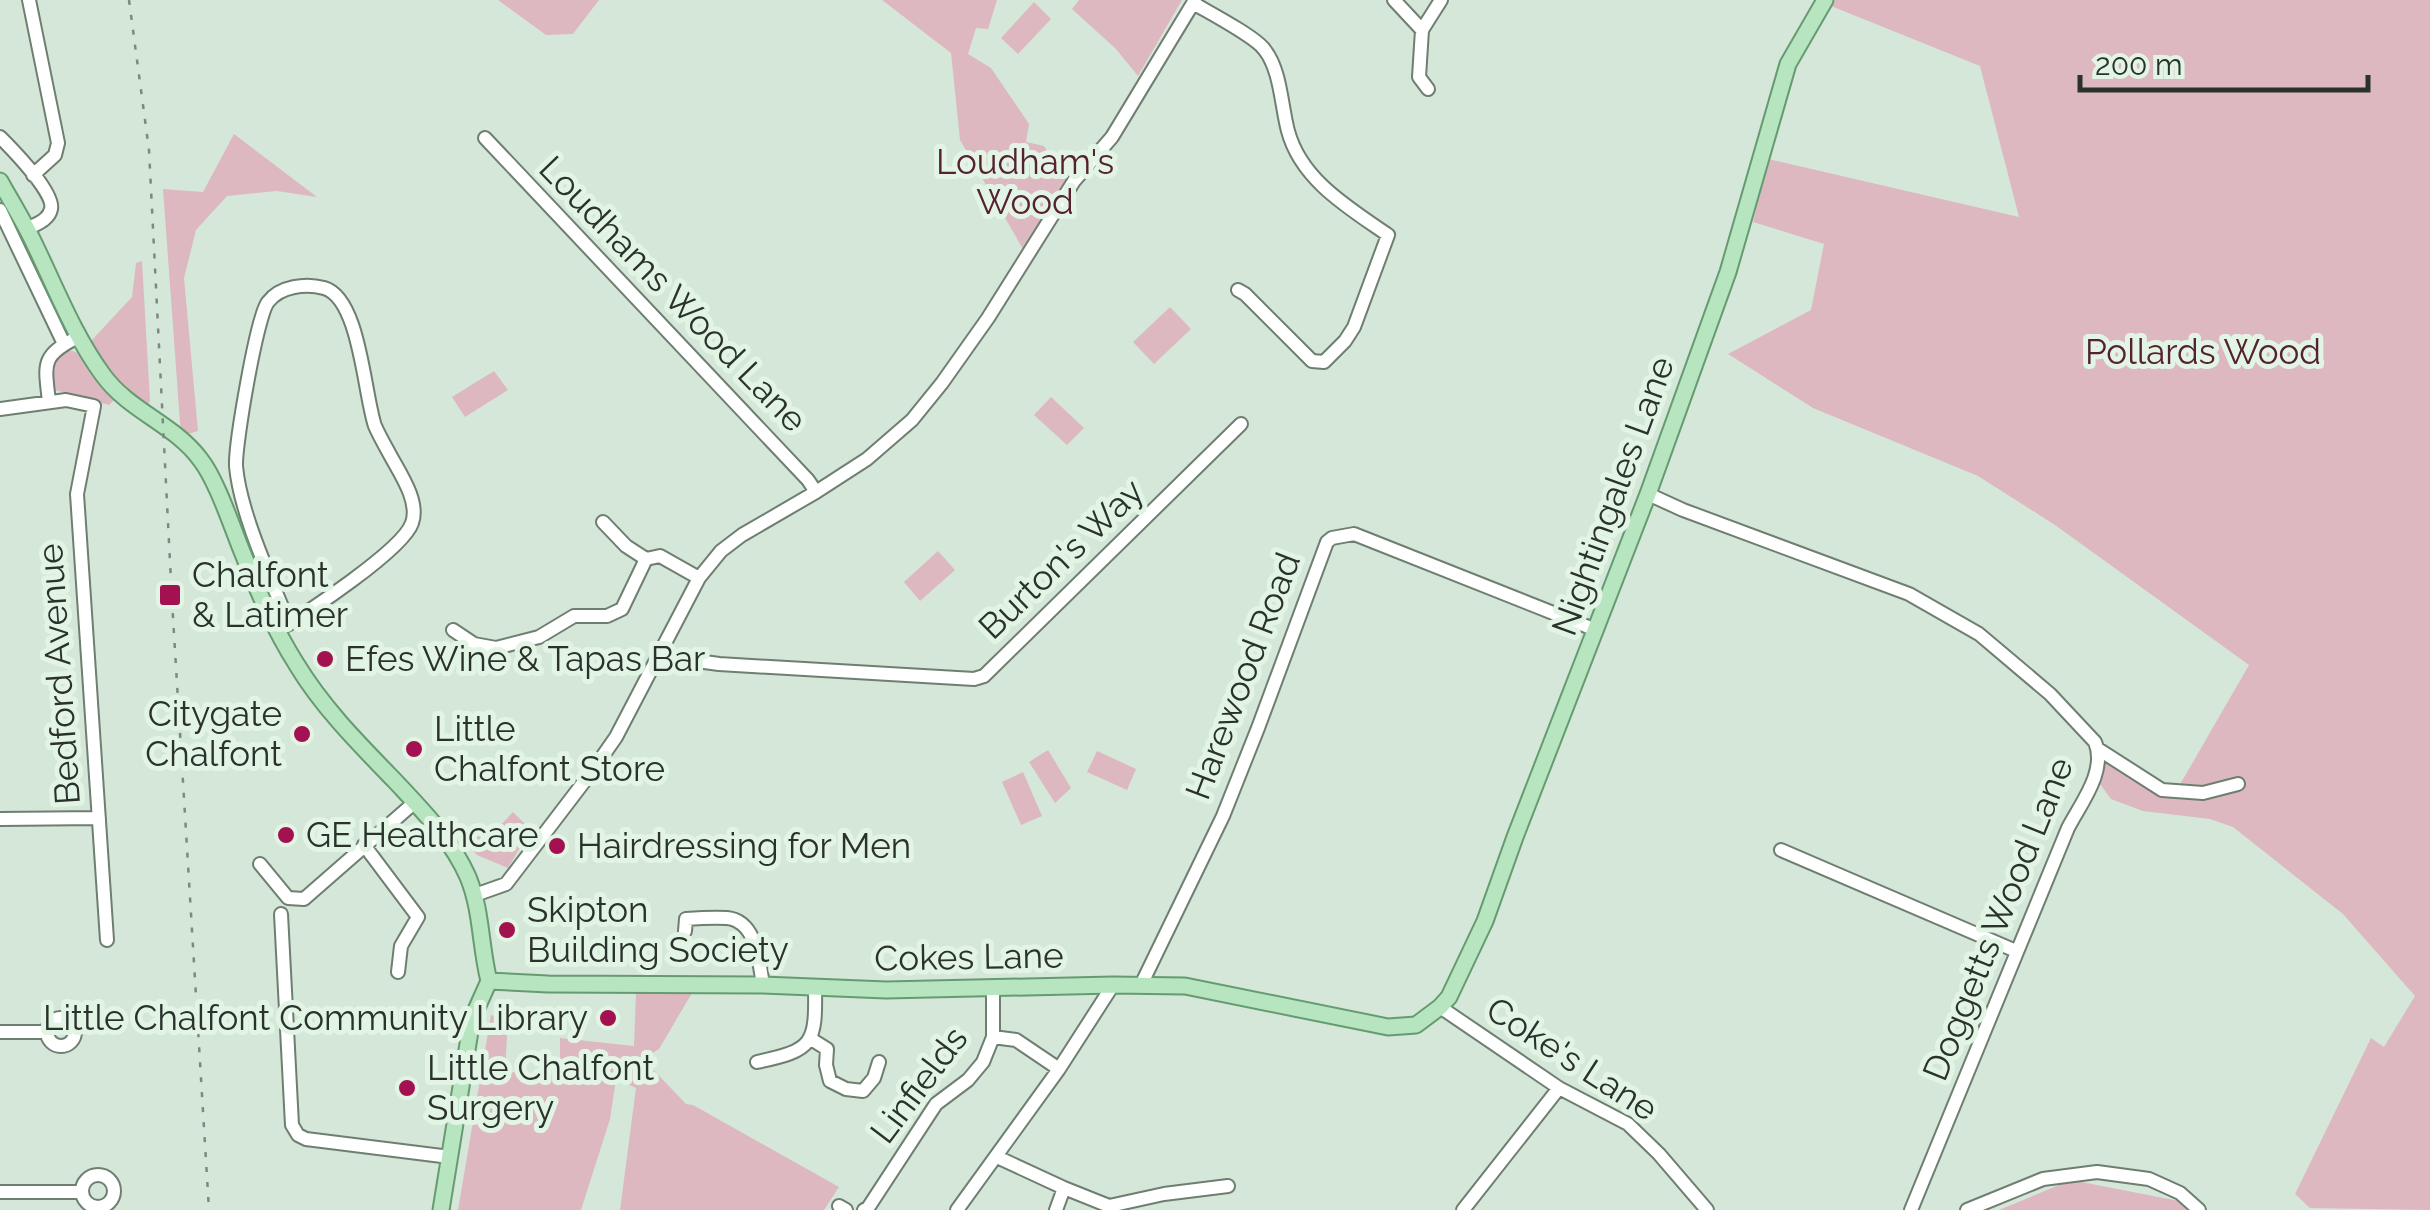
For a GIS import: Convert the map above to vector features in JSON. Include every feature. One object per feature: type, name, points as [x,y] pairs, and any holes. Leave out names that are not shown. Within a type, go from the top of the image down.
[{"type":"main road","name":"Nightingales Lane","points":[[1440,1007],[1485,921],[1648,494],[1728,272],[1788,64],[1825,0]]},
{"type":"main road","points":[[0,181],[27,229],[71,340],[126,400],[176,434],[202,461],[314,690],[453,849],[475,894],[489,981],[472,1019],[441,1210]]},
{"type":"main road","name":"Cokes Lane","points":[[489,981],[886,990],[1185,986],[1388,1027],[1416,1025],[1440,1007]]},
{"type":"street","points":[[29,0],[58,143],[54,154],[33,174]]},
{"type":"street","points":[[1394,0],[1422,30]]},
{"type":"street","points":[[1428,89],[1419,77],[1422,30],[1441,0]]},
{"type":"street","points":[[475,894],[506,884],[593,770],[616,737],[699,578],[721,551],[867,460],[912,420],[942,384],[1074,181],[1112,138],[1194,1],[1262,46],[1273,63],[1289,136],[1309,172],[1331,194],[1394,232],[1354,327],[1324,362],[1312,361],[1238,290]]},
{"type":"street","points":[[0,137],[51,200],[52,210],[47,218],[27,229]]},
{"type":"street","name":"Loudhams Wood Lane","points":[[485,138],[816,492]]},
{"type":"street","points":[[0,210],[71,340],[50,354],[45,367],[49,402],[0,409]]},
{"type":"street","points":[[306,285],[328,288],[342,303],[354,331],[376,426],[415,509],[411,526],[399,543],[283,628],[236,466],[238,436],[267,302],[284,290],[306,285]]},
{"type":"street","name":"Bedford Avenue","points":[[49,402],[66,400],[94,406],[77,494],[107,940]]},
{"type":"street","name":"Burton's Way","points":[[660,656],[720,664],[974,679],[984,676],[1241,424]]},
{"type":"street","name":"Doggetts Wood Lane","points":[[1648,494],[1909,594],[1979,634],[2050,694],[2098,749],[2096,776],[2068,828],[1911,1210]]},
{"type":"street","points":[[603,522],[626,546],[646,559],[660,556],[699,578]]},
{"type":"street","name":"Harewood Road","points":[[1141,985],[1223,816],[1332,538],[1354,534],[1596,630]]},
{"type":"street","points":[[452,630],[474,644],[496,648],[539,638],[574,616],[607,616],[622,608],[646,559]]},
{"type":"street","points":[[2098,749],[2162,790],[2202,793],[2238,784]]},
{"type":"street","points":[[260,864],[288,898],[304,899],[323,887],[364,844],[414,802]]},
{"type":"street","points":[[0,819],[99,818]]},
{"type":"street","points":[[364,844],[418,916],[401,946],[398,972]]},
{"type":"street","points":[[1781,850],[2016,951]]},
{"type":"street","points":[[281,914],[292,1125],[298,1135],[450,1157]]},
{"type":"street","points":[[684,919],[732,918],[748,929],[763,986]]},
{"type":"street","points":[[957,1210],[1113,985]]},
{"type":"street","points":[[757,1062],[786,1056],[811,1039],[816,1022],[815,986]]},
{"type":"street","name":"Linfields","points":[[864,1210],[936,1104],[968,1080],[983,1062],[993,1038],[993,987]]},
{"type":"street","name":"Coke's Lane","points":[[1440,1007],[1558,1088],[1628,1124],[1706,1210]]},
{"type":"street","points":[[0,1032],[47,1032]]},
{"type":"street","points":[[993,1038],[1016,1040],[1058,1069]]},
{"type":"street","points":[[811,1039],[827,1049],[830,1080],[846,1089],[863,1091],[874,1078],[878,1062]]},
{"type":"street","points":[[1463,1210],[1558,1088]]},
{"type":"street","points":[[997,1157],[1109,1206],[1228,1186]]},
{"type":"street","points":[[1967,1210],[2043,1179],[2096,1172],[2149,1178],[2180,1192],[2199,1210]]},
{"type":"street","points":[[1056,1210],[1064,1188]]},
{"type":"street","points":[[0,1192],[81,1192]]},
{"type":"green space","points":[[498,0],[599,0],[573,34],[546,35]]},
{"type":"green space","name":"Loudham's Wood","points":[[882,0],[997,0],[988,29],[976,28],[968,54],[991,68],[1029,124],[1026,142],[1044,146],[1069,182],[1023,249],[960,140],[951,53]]},
{"type":"green space","name":"Loudham's Wood","points":[[1079,0],[1182,0],[1138,76],[1116,49],[1072,9]]},
{"type":"green space","name":"Pollards Wood","points":[[1835,0],[2430,0],[2430,1210],[2310,1208],[2295,1194],[2371,1038],[2384,1047],[2415,996],[2343,914],[2233,827],[2210,819],[2143,811],[2111,799],[2097,780],[2104,761],[2116,752],[2149,778],[2178,788],[2249,665],[2055,525],[1978,476],[1813,408],[1728,354],[1811,310],[1824,244],[1753,222],[1768,159],[2019,217],[1980,66],[1831,6]]},
{"type":"green space","points":[[1034,2],[1051,19],[1018,54],[1001,38]]},
{"type":"green space","points":[[234,134],[317,197],[277,191],[227,196],[196,230],[184,278],[198,431],[181,436],[163,189],[203,192]]},
{"type":"green space","points":[[142,261],[150,401],[147,407],[115,380],[91,341],[132,297],[136,263]]},
{"type":"green space","points":[[1170,307],[1191,329],[1154,364],[1133,342]]},
{"type":"green space","points":[[63,351],[80,354],[115,399],[109,405],[55,390],[50,374],[55,356]]},
{"type":"green space","points":[[494,371],[508,390],[465,417],[452,397]]},
{"type":"green space","points":[[1051,397],[1084,428],[1067,445],[1034,415]]},
{"type":"green space","points":[[938,551],[955,570],[920,601],[904,582]]},
{"type":"green space","points":[[1048,750],[1071,788],[1055,803],[1029,762]]},
{"type":"green space","points":[[1097,751],[1136,769],[1127,790],[1087,772]]},
{"type":"green space","points":[[1023,772],[1042,816],[1021,825],[1002,782]]},
{"type":"green space","points":[[513,812],[536,835],[522,844],[508,868],[477,855],[466,843],[470,838],[492,834]]},
{"type":"green space","points":[[636,993],[692,993],[659,1049],[643,1059],[686,1104],[839,1187],[824,1210],[620,1210],[636,1088],[616,1079],[610,1119],[581,1210],[458,1210],[491,1015],[508,1019],[505,1072],[560,1074],[560,1038],[634,1046]]},
{"type":"green space","points":[[2071,1180],[2179,1201],[2187,1210],[1999,1210]]},
{"type":"railway","points":[[129,0],[149,150],[209,1210]]},
{"type":"place","name":"Chalfont & Latimer","points":[[170,595]]},
{"type":"place","name":"Efes Wine & Tapas Bar","points":[[325,659]]},
{"type":"place","name":"Citygate Chalfont","points":[[302,734]]},
{"type":"place","name":"Little Chalfont Store","points":[[414,749]]},
{"type":"place","name":"GE Healthcare","points":[[286,835]]},
{"type":"place","name":"Hairdressing for Men","points":[[557,846]]},
{"type":"place","name":"Skipton Building Society","points":[[507,930]]},
{"type":"place","name":"Little Chalfont Community Library","points":[[608,1018]]},
{"type":"place","name":"Little Chalfont Surgery","points":[[407,1088]]}]
